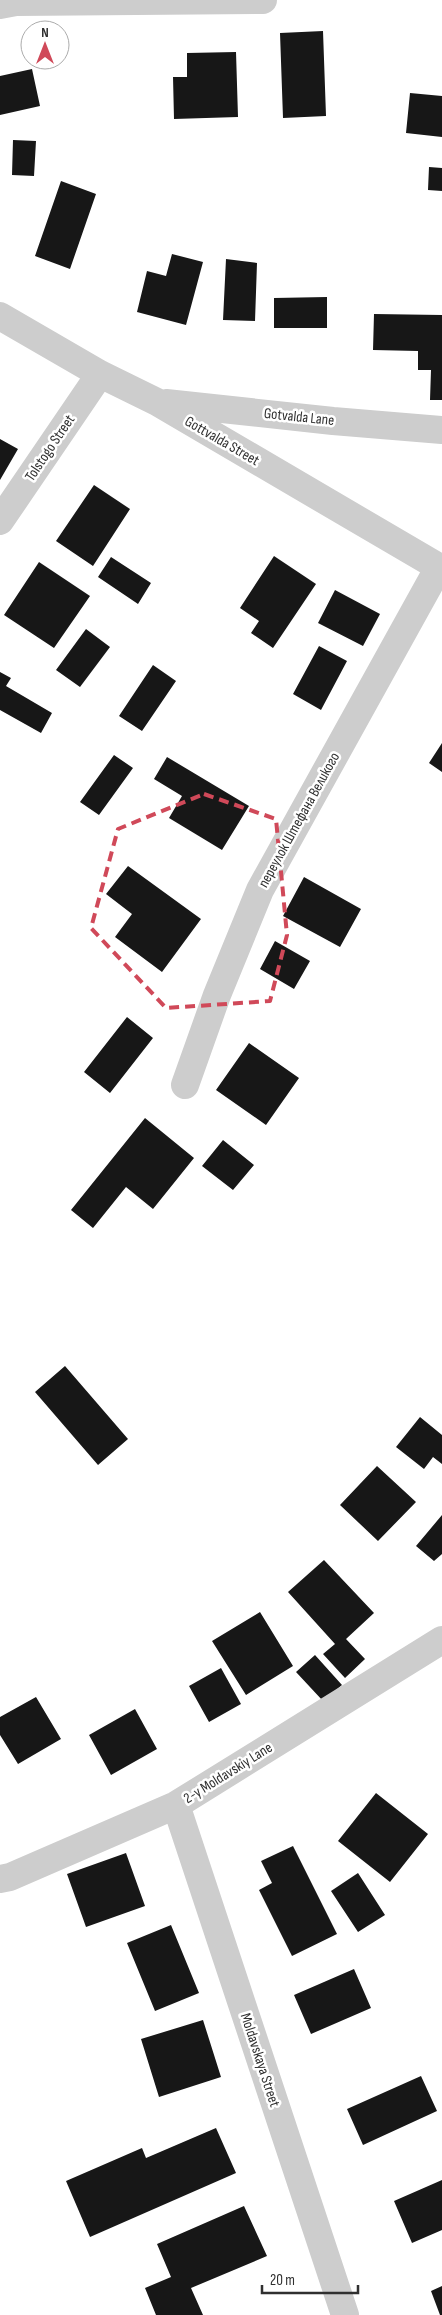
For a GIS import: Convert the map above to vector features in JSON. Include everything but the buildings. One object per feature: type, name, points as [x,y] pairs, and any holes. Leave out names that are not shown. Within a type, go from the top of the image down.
[{"type":"street","points":[[10,3],[263,0]]},
{"type":"street","name":"Gottvalda Street","points":[[0,316],[100,374],[157,402],[440,568]]},
{"type":"street","name":"Tolstogo Street","points":[[0,521],[100,374]]},
{"type":"street","name":"Gotvalda Lane","points":[[157,402],[442,430]]},
{"type":"street","name":"переулок Штефана Великого","points":[[185,1085],[217,996],[260,890],[440,568]]},
{"type":"street","name":"2-y Moldavskiy Lane","points":[[0,1879],[10,1877],[176,1805],[442,1640]]},
{"type":"street","name":"Moldavskaya Street","points":[[176,1805],[345,2315]]},
{"type":"highlighted area","points":[[204,794],[276,819],[287,935],[270,1001],[166,1008],[91,928],[118,829]]}]
